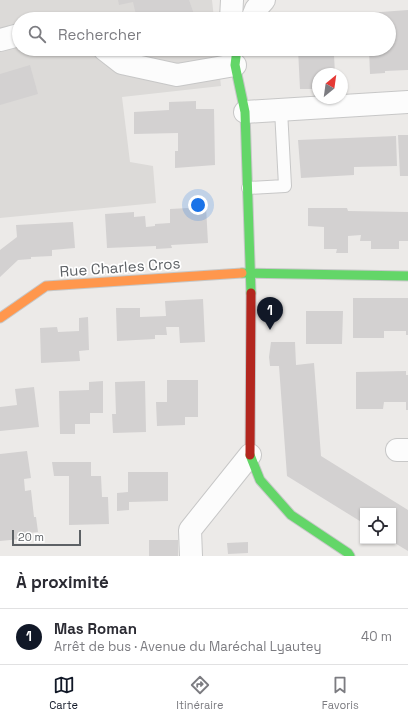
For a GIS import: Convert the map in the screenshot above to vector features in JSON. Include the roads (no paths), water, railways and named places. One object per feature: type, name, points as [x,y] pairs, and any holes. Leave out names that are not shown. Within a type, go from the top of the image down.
[{"type":"street","points":[[231,12],[232,0]]},
{"type":"street","points":[[255,12],[264,0]]},
{"type":"street","points":[[0,40],[12,37]]},
{"type":"street","points":[[113,56],[122,63],[177,75],[236,57],[246,112],[251,272],[250,455],[260,480],[291,515],[348,553],[350,556]]},
{"type":"street","points":[[246,112],[408,102]]},
{"type":"street","name":"Rue Charles Cros","points":[[0,318],[46,286],[251,272],[408,276]]},
{"type":"street","points":[[191,556],[190,530],[250,455]]},
{"type":"lane","points":[[248,188],[285,186],[281,110]]},
{"type":"place","name":"Mas Roman","points":[[270,330]]}]
